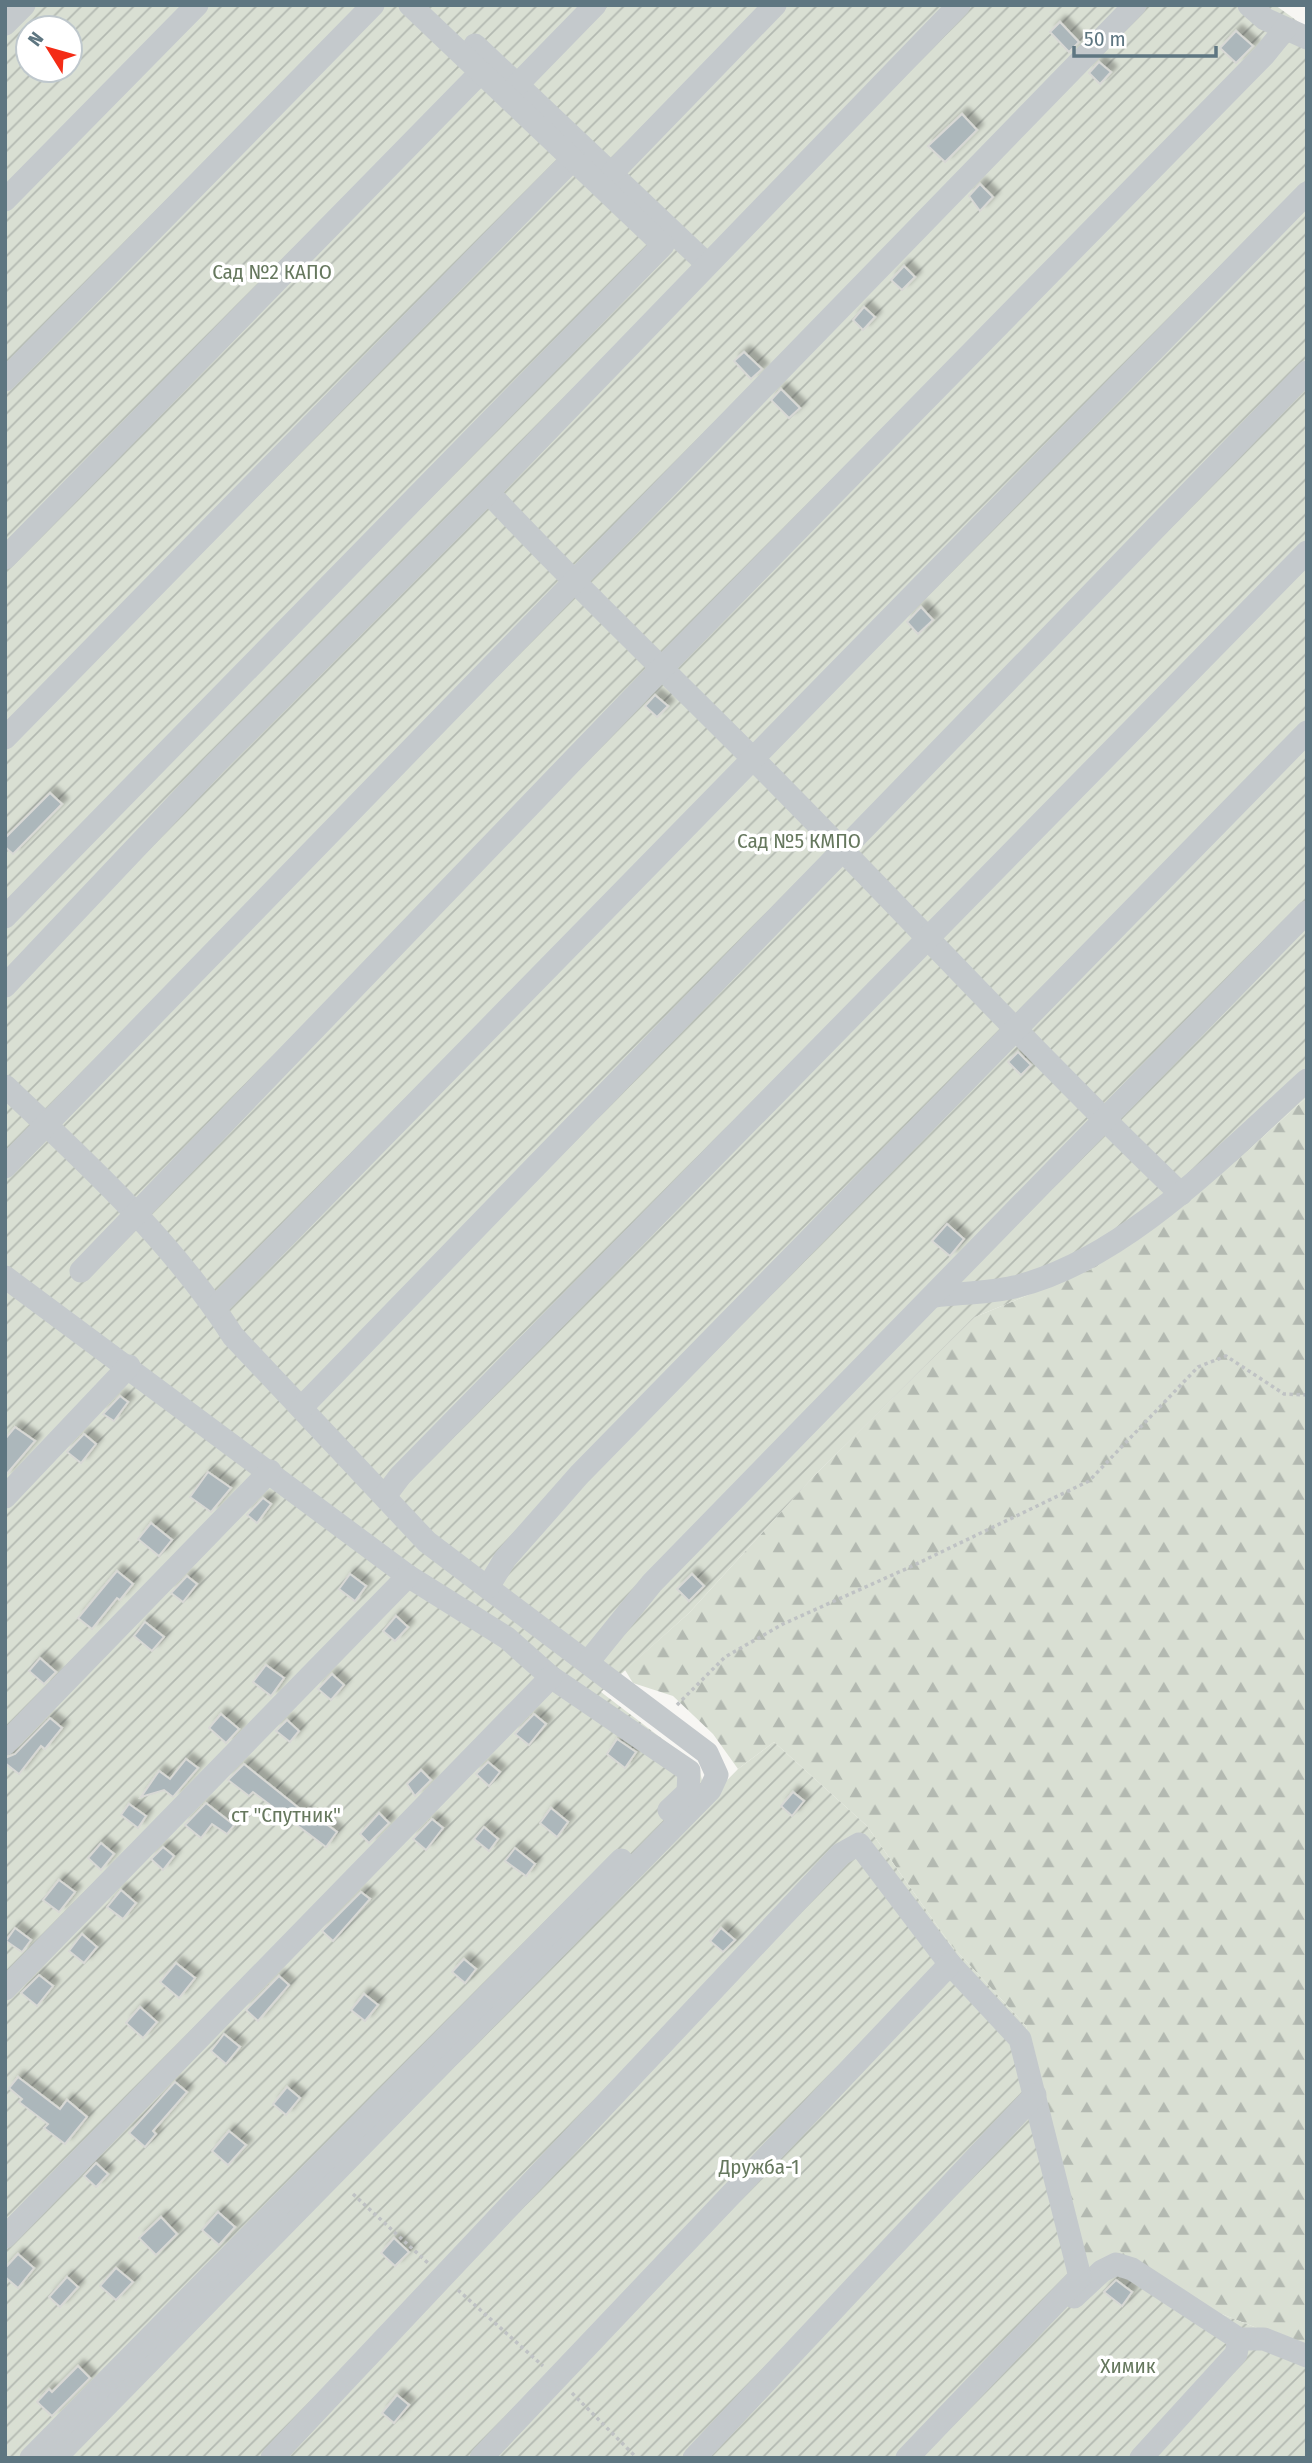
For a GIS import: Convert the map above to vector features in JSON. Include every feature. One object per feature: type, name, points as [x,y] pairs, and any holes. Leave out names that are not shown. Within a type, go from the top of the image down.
[{"type":"street","points":[[5,24],[24,5]]},
{"type":"street","points":[[5,200],[197,5]]},
{"type":"street","points":[[5,380],[373,5]]},
{"type":"street","points":[[5,916],[663,245],[410,5]]},
{"type":"street","points":[[432,5],[613,172],[707,264]]},
{"type":"street","points":[[518,84],[595,5]]},
{"type":"street","points":[[613,172],[775,5]]},
{"type":"street","points":[[5,986],[214,765],[488,492],[959,5]]},
{"type":"street","points":[[5,1167],[1135,5]]},
{"type":"street","points":[[1249,5],[1265,19],[1307,38]]},
{"type":"street","points":[[81,1271],[661,669],[1264,55],[1285,29]]},
{"type":"street","points":[[5,558],[481,72]]},
{"type":"street","points":[[5,738],[574,158]]},
{"type":"street","points":[[215,1308],[1307,193]]},
{"type":"street","points":[[302,1408],[841,849],[1301,387]]},
{"type":"street","points":[[488,492],[573,583],[753,758],[1104,1120],[1181,1194]]},
{"type":"street","points":[[385,1496],[400,1476],[1307,552]]},
{"type":"street","points":[[488,1587],[505,1559],[579,1475],[1307,732]]},
{"type":"street","points":[[588,1661],[652,1583],[1307,912]]},
{"type":"street","points":[[935,1296],[1015,1287],[1092,1257],[1181,1194],[1307,1080]]},
{"type":"street","points":[[5,1086],[135,1213],[215,1308],[233,1336],[427,1542],[588,1661],[621,1691],[707,1753],[717,1775],[710,1790],[55,2458]]},
{"type":"street","points":[[5,1278],[271,1471],[408,1576],[507,1638],[551,1677],[689,1771],[688,1792],[30,2458]]},
{"type":"street","points":[[5,1497],[129,1367]]},
{"type":"street","points":[[5,1744],[271,1471]]},
{"type":"street","points":[[5,1989],[408,1576]]},
{"type":"street","points":[[5,2236],[551,1677]]},
{"type":"street","points":[[272,2458],[841,1854],[859,1844],[950,1964],[1020,2039],[1080,2277],[907,2458]]},
{"type":"street","points":[[481,2458],[950,1964]]},
{"type":"street","points":[[694,2458],[1035,2095]]},
{"type":"street","points":[[924,2458],[1072,2298],[1102,2271],[1116,2264],[1132,2269],[1239,2339],[1264,2339],[1307,2356]]},
{"type":"street","points":[[1142,2458],[1236,2354],[1239,2339]]},
{"type":"path","points":[[663,1719],[725,1657],[783,1624],[908,1568],[1089,1481],[1198,1367],[1226,1356],[1284,1394],[1307,1395]]},
{"type":"path","points":[[353,2194],[557,2378],[637,2458]]},
{"type":"green space","name":"Сад №5 КМПО","points":[[5,5],[1275,5],[1307,28],[1307,1097],[1236,1161],[1096,1267],[975,1317],[813,1477],[689,1613],[601,1692],[699,1767],[703,1785],[42,2458],[5,2458]]},
{"type":"green space","points":[[1307,1097],[1307,2348],[1204,2307],[1090,2272],[1073,2225],[1026,2026],[950,1944],[867,1826],[774,1742],[738,1769],[713,1734],[673,1696],[633,1683],[625,1670],[689,1613],[813,1477],[975,1317],[1096,1267],[1236,1161]]},
{"type":"green space","name":"Дружба-1","points":[[774,1742],[867,1826],[950,1944],[1026,2026],[1073,2225],[1090,2271],[1117,2249],[1204,2307],[1307,2348],[1307,2458],[65,2458],[738,1769]]},
{"type":"building","points":[[1060,22],[1079,42],[1069,52],[1050,32]]},
{"type":"building","points":[[1236,31],[1253,46],[1236,63],[1220,48]]},
{"type":"building","points":[[1099,62],[1111,72],[1100,84],[1089,73]]},
{"type":"building","points":[[962,114],[977,130],[945,162],[928,146]]},
{"type":"building","points":[[980,184],[993,197],[980,211],[969,196]]},
{"type":"building","points":[[904,266],[915,277],[902,290],[891,280]]},
{"type":"building","points":[[864,307],[875,317],[863,330],[853,320]]},
{"type":"building","points":[[744,352],[762,369],[751,379],[734,361]]},
{"type":"building","points":[[781,389],[800,408],[789,418],[771,400]]},
{"type":"building","points":[[921,607],[933,620],[918,634],[907,622]]},
{"type":"building","points":[[655,695],[668,706],[657,717],[645,706]]},
{"type":"building","points":[[50,793],[62,804],[13,854],[5,847],[5,838]]},
{"type":"building","points":[[1018,1052],[1031,1065],[1021,1075],[1008,1062]]},
{"type":"building","points":[[947,1224],[964,1239],[950,1256],[932,1241]]},
{"type":"building","points":[[120,1396],[128,1402],[114,1421],[103,1414]]},
{"type":"building","points":[[15,1427],[35,1441],[5,1476],[5,1439]]},
{"type":"building","points":[[84,1434],[96,1444],[81,1463],[67,1452]]},
{"type":"building","points":[[208,1472],[231,1488],[211,1512],[190,1497]]},
{"type":"building","points":[[263,1498],[271,1504],[257,1523],[247,1515]]},
{"type":"building","points":[[151,1523],[172,1540],[159,1556],[138,1539]]},
{"type":"building","points":[[117,1571],[133,1584],[120,1600],[117,1598],[92,1629],[78,1618]]},
{"type":"building","points":[[350,1574],[366,1586],[355,1601],[339,1589]]},
{"type":"building","points":[[692,1574],[704,1586],[689,1601],[677,1589]]},
{"type":"building","points":[[187,1576],[197,1584],[183,1602],[171,1593]]},
{"type":"building","points":[[396,1616],[408,1627],[395,1641],[383,1631]]},
{"type":"building","points":[[145,1622],[164,1637],[152,1651],[134,1636]]},
{"type":"building","points":[[40,1658],[56,1672],[44,1684],[29,1671]]},
{"type":"building","points":[[266,1665],[284,1678],[271,1696],[253,1682]]},
{"type":"building","points":[[332,1674],[344,1685],[331,1700],[318,1689]]},
{"type":"building","points":[[221,1714],[239,1729],[226,1743],[209,1728]]},
{"type":"building","points":[[534,1714],[546,1724],[529,1745],[515,1734]]},
{"type":"building","points":[[50,1718],[62,1728],[45,1749],[41,1746],[19,1774],[5,1763],[5,1758],[15,1754]]},
{"type":"building","points":[[287,1720],[299,1731],[290,1742],[276,1731]]},
{"type":"building","points":[[617,1739],[636,1752],[625,1768],[607,1754]]},
{"type":"building","points":[[186,1759],[198,1768],[173,1797],[164,1790],[141,1797],[159,1771],[170,1779]]},
{"type":"building","points":[[488,1762],[500,1772],[489,1786],[476,1774]]},
{"type":"building","points":[[244,1764],[315,1821],[317,1817],[337,1832],[326,1847],[253,1792],[249,1796],[228,1780]]},
{"type":"building","points":[[421,1770],[431,1780],[415,1796],[407,1784]]},
{"type":"building","points":[[793,1792],[804,1801],[792,1816],[781,1806]]},
{"type":"building","points":[[206,1803],[234,1825],[227,1834],[212,1824],[201,1838],[185,1825]]},
{"type":"building","points":[[129,1804],[146,1816],[138,1828],[121,1815]]},
{"type":"building","points":[[551,1808],[568,1822],[557,1837],[540,1823]]},
{"type":"building","points":[[379,1813],[389,1823],[369,1843],[360,1834]]},
{"type":"building","points":[[432,1819],[443,1828],[426,1850],[413,1839]]},
{"type":"building","points":[[484,1827],[498,1839],[489,1851],[474,1839]]},
{"type":"building","points":[[101,1843],[114,1854],[101,1870],[88,1858]]},
{"type":"building","points":[[163,1847],[174,1856],[163,1870],[151,1859]]},
{"type":"building","points":[[515,1848],[535,1864],[526,1876],[505,1861]]},
{"type":"building","points":[[59,1880],[75,1892],[59,1912],[43,1900]]},
{"type":"building","points":[[121,1890],[136,1903],[123,1919],[107,1907]]},
{"type":"building","points":[[361,1892],[370,1899],[333,1941],[322,1931]]},
{"type":"building","points":[[15,1928],[31,1940],[22,1952],[6,1941]]},
{"type":"building","points":[[721,1928],[735,1940],[723,1952],[710,1941]]},
{"type":"building","points":[[82,1934],[97,1947],[84,1963],[69,1951]]},
{"type":"building","points":[[464,1959],[476,1969],[465,1983],[452,1972]]},
{"type":"building","points":[[176,1963],[195,1978],[179,1998],[160,1982]]},
{"type":"building","points":[[39,1975],[53,1986],[37,2006],[21,1993]]},
{"type":"building","points":[[279,1976],[289,1985],[258,2021],[246,2010]]},
{"type":"building","points":[[364,1994],[378,2005],[365,2021],[351,2010]]},
{"type":"building","points":[[140,2007],[157,2022],[143,2038],[126,2023]]},
{"type":"building","points":[[224,2034],[240,2047],[226,2064],[211,2051]]},
{"type":"building","points":[[18,2077],[60,2109],[67,2100],[87,2117],[65,2144],[44,2128],[48,2124],[19,2102],[22,2099],[9,2088]]},
{"type":"building","points":[[175,2082],[187,2092],[153,2131],[156,2134],[145,2147],[129,2133]]},
{"type":"building","points":[[287,2087],[300,2098],[286,2115],[273,2104]]},
{"type":"building","points":[[229,2131],[246,2145],[228,2165],[212,2151]]},
{"type":"building","points":[[96,2163],[108,2174],[96,2187],[84,2176]]},
{"type":"building","points":[[218,2212],[235,2227],[219,2245],[202,2230]]},
{"type":"building","points":[[161,2217],[177,2234],[156,2255],[139,2238]]},
{"type":"building","points":[[394,2238],[409,2252],[395,2266],[381,2253]]},
{"type":"building","points":[[18,2254],[34,2268],[18,2288],[5,2277],[5,2268]]},
{"type":"building","points":[[116,2268],[133,2282],[116,2300],[100,2286]]},
{"type":"building","points":[[67,2277],[78,2287],[60,2307],[49,2297]]},
{"type":"building","points":[[1116,2280],[1132,2292],[1122,2306],[1104,2292]]},
{"type":"building","points":[[78,2366],[90,2378],[52,2416],[37,2402],[49,2389],[52,2392]]},
{"type":"building","points":[[397,2395],[409,2405],[394,2423],[382,2413]]},
{"type":"park label","name":"Сад №2 КАПО","points":[[272,272]]},
{"type":"park label","name":"ст \"Спутник\"","points":[[286,1815]]},
{"type":"park label","name":"Химик","points":[[1128,2366]]}]
